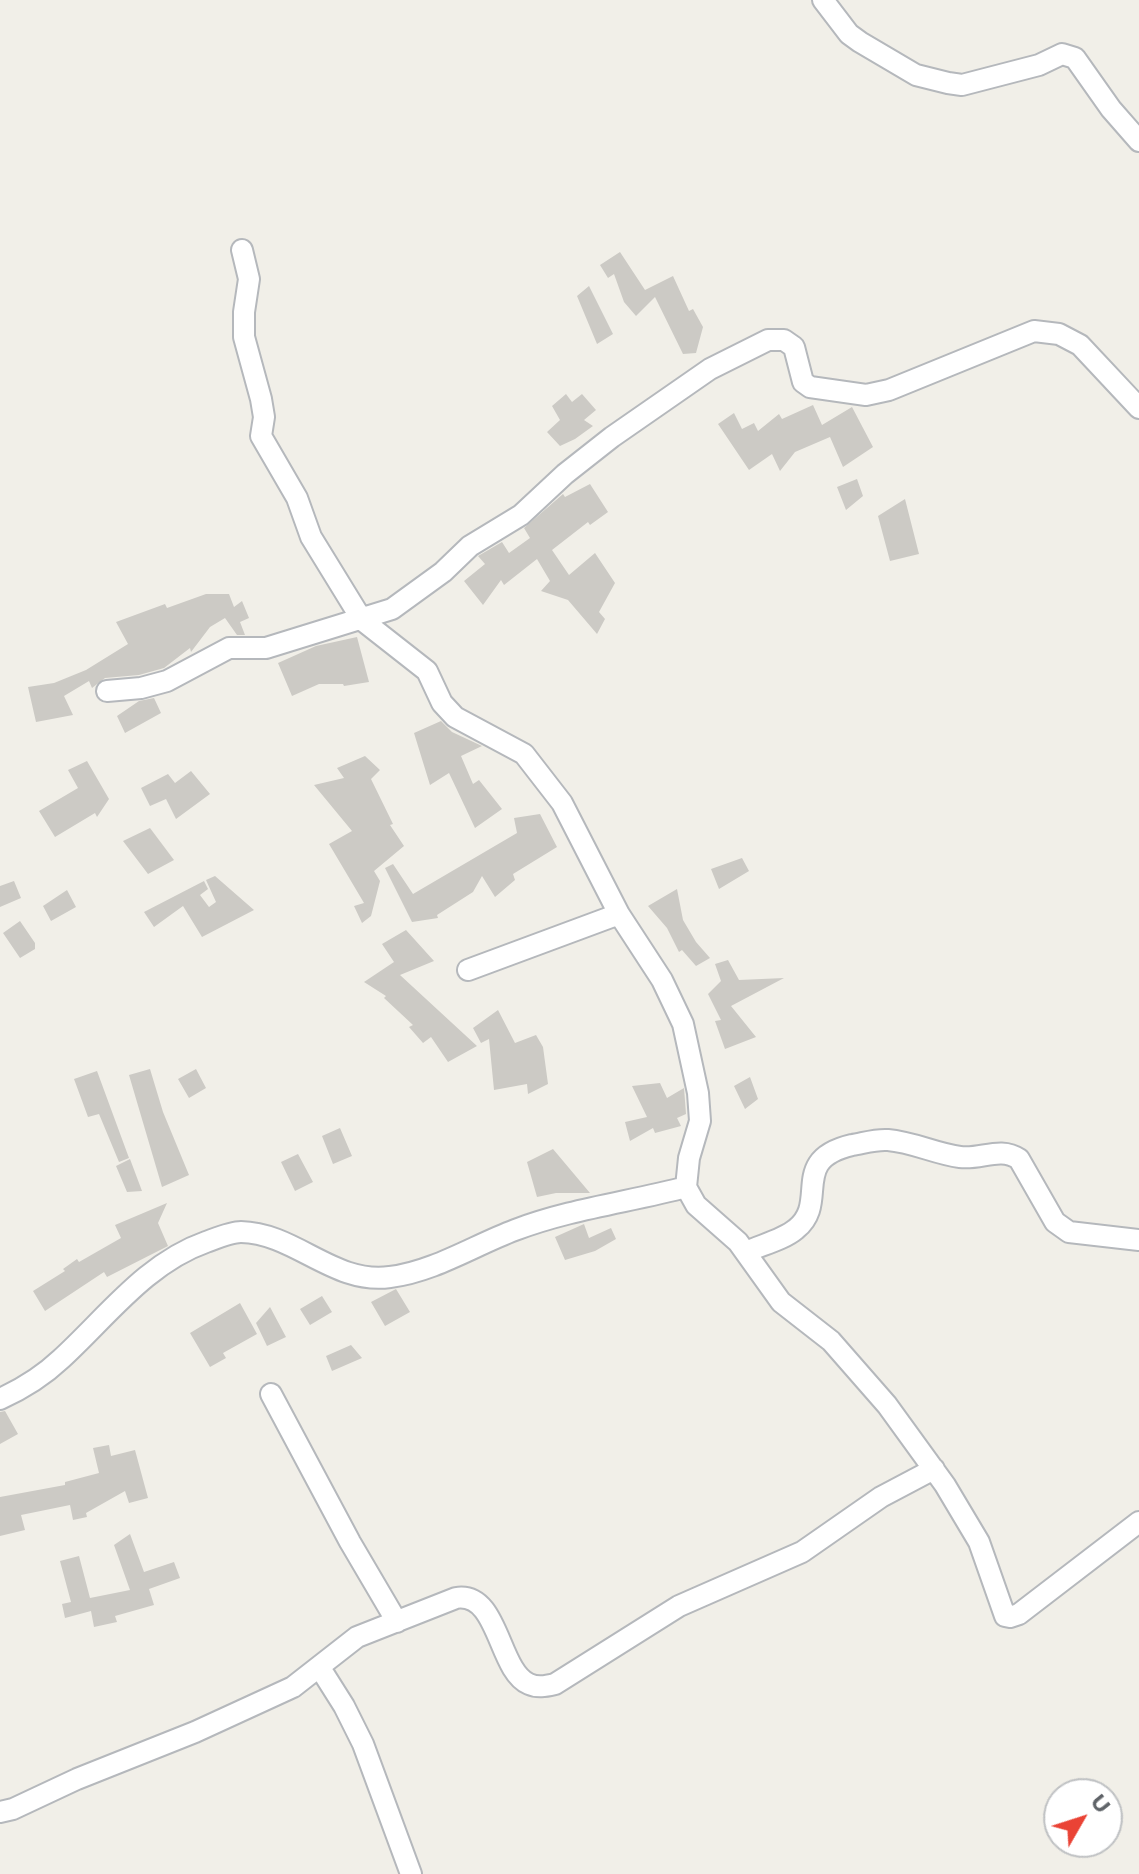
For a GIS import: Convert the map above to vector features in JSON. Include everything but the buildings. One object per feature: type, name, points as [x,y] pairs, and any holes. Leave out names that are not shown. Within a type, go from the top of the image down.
[{"type":"street","points":[[823,0],[849,34],[860,42],[916,75],[948,83],[962,85],[1039,65],[1068,54],[1075,58],[1111,109],[1139,141]]},
{"type":"street","points":[[242,250],[249,279],[244,337],[261,399],[264,417],[261,436],[297,498],[311,537],[362,620],[427,671],[442,703],[455,717],[524,754],[562,803],[619,914],[662,980],[683,1024],[698,1093],[700,1121],[689,1158],[686,1187],[696,1205],[726,1229],[781,1302],[831,1341],[869,1384],[934,1469],[979,1542],[1001,1610],[1010,1617],[1019,1614],[1139,1522]]},
{"type":"street","points":[[107,691],[141,688],[167,681],[229,648],[266,648],[392,609],[418,592],[470,546],[521,515],[565,474],[612,437],[710,369],[768,340],[784,340],[794,347],[803,382],[810,387],[866,395],[889,390],[1034,331],[1059,334],[1080,345],[1139,408]]},
{"type":"street","points":[[468,970],[619,914]]},
{"type":"street","points":[[746,1252],[797,1228],[807,1213],[816,1165],[824,1154],[875,1140],[906,1143],[960,1157],[1010,1153],[1019,1159],[1055,1222],[1069,1232],[1139,1240]]},
{"type":"street","points":[[0,1399],[22,1389],[59,1361],[145,1279],[203,1243],[239,1232],[271,1236],[319,1262],[360,1276],[389,1278],[419,1270],[515,1230],[571,1212],[631,1202],[686,1187]]},
{"type":"street","points":[[271,1394],[350,1542],[397,1622]]},
{"type":"street","points":[[0,1812],[195,1732],[293,1687],[357,1637],[465,1596],[477,1601],[493,1625],[517,1674],[527,1684],[538,1687],[555,1684],[679,1606],[802,1552],[881,1497],[934,1469]]},
{"type":"street","points":[[320,1668],[363,1744],[411,1874]]}]
